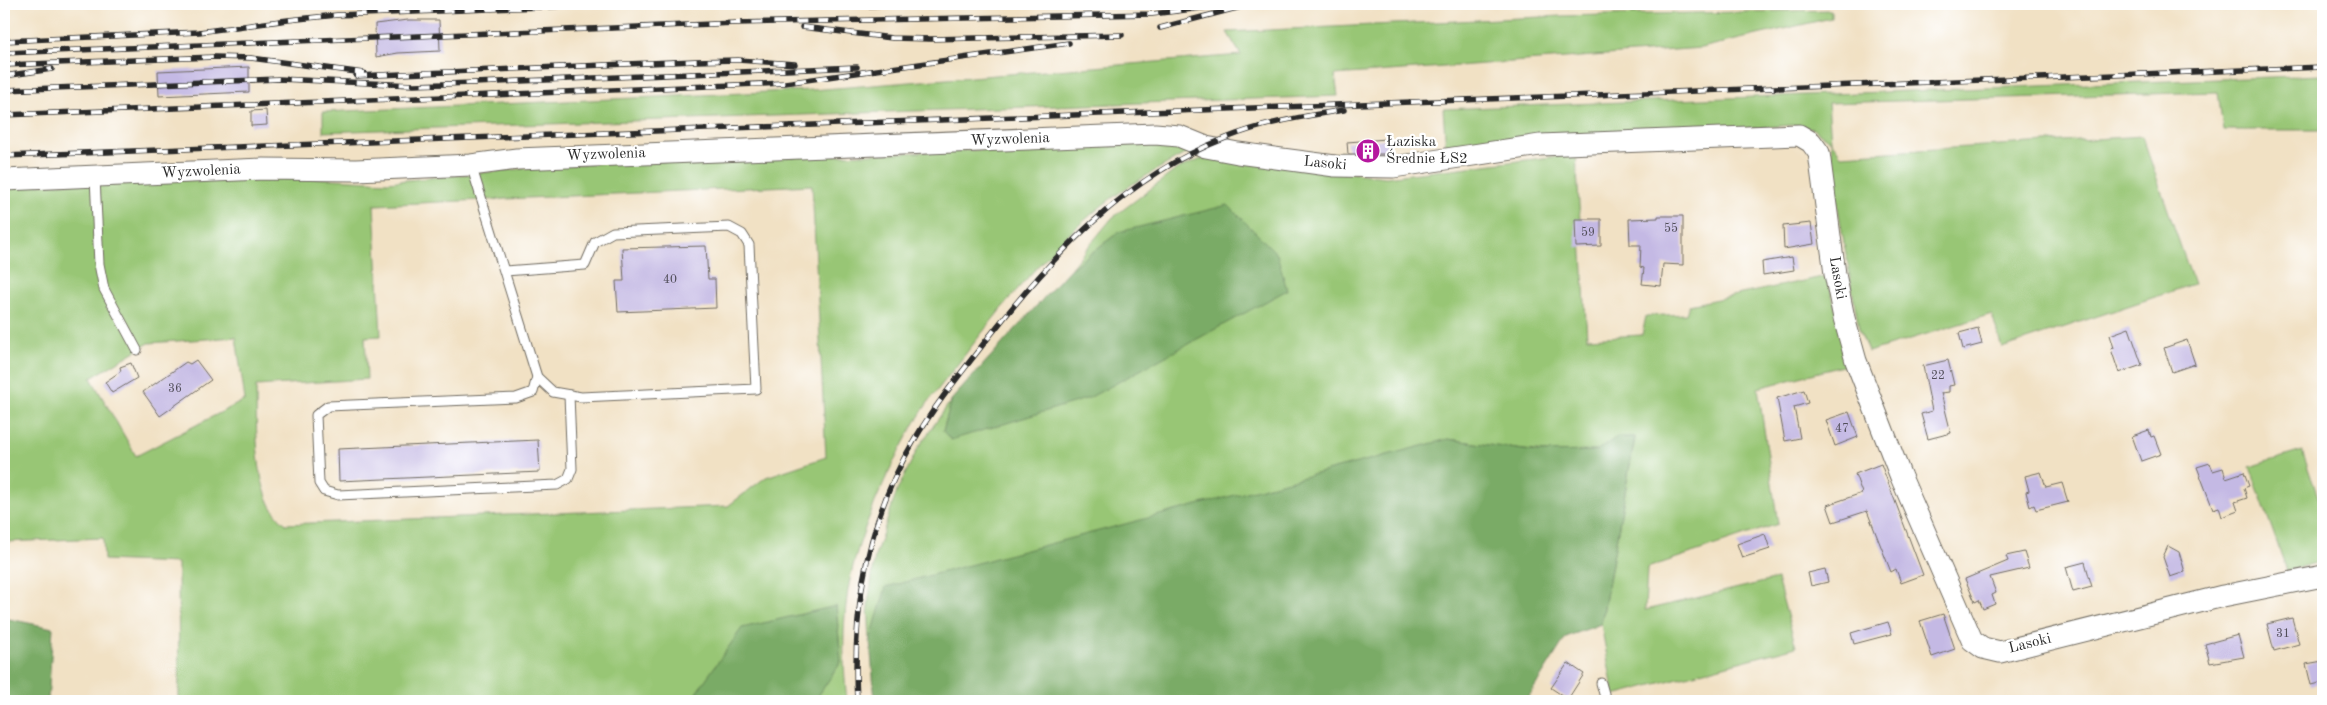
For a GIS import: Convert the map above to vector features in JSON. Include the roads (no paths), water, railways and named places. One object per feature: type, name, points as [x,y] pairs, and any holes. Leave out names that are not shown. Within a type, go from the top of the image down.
[{"type":"street","name":"Wyzwolenia","points":[[4,180],[263,169],[356,170],[471,165],[517,159],[1155,134],[1179,136],[1206,147]]},
{"type":"street","name":"Lasoki","points":[[1206,147],[1335,166],[1393,167],[1540,145],[1799,135],[1811,142],[1819,153],[1835,274],[1844,318],[1856,361],[1913,505],[1972,640],[1984,648],[2000,652],[2223,596],[2323,576]]},
{"type":"lane","points":[[471,165],[506,271],[537,377],[533,392],[516,398],[328,406],[316,415],[320,483],[324,491],[338,495],[557,485],[568,479],[572,469],[569,395]]},
{"type":"lane","points":[[95,177],[99,264],[104,289],[137,350]]},
{"type":"lane","points":[[506,271],[585,265],[595,242],[613,232],[729,227],[742,234],[749,246],[756,390],[581,397],[554,392],[537,377]]},
{"type":"lane","points":[[1600,683],[1606,701]]},
{"type":"railway","points":[[406,4],[431,5]]},
{"type":"railway","points":[[4,41],[199,32],[337,15],[620,4]]},
{"type":"railway","points":[[785,4],[864,6],[909,4]]},
{"type":"railway","points":[[4,53],[737,23],[1152,14],[1235,4]]},
{"type":"railway","points":[[1160,28],[1252,4]]},
{"type":"railway","points":[[802,27],[892,38],[930,39],[1122,35]]},
{"type":"railway","points":[[4,115],[785,83],[1069,43]]},
{"type":"railway","points":[[4,65],[215,57],[251,58],[364,73]]},
{"type":"railway","points":[[356,76],[695,61],[738,60],[795,64]]},
{"type":"railway","points":[[4,90],[278,79],[414,85],[857,67]]},
{"type":"railway","points":[[4,156],[2323,67]]},
{"type":"railway","points":[[4,76],[52,69]]},
{"type":"railway","points":[[857,701],[856,667],[860,599],[874,533],[885,500],[899,469],[923,426],[950,387],[1013,307],[1066,248],[1094,221],[1124,196],[1156,174],[1190,154],[1254,128],[1344,110]]},
{"type":"place","name":"Łaziska Średnie ŁS2","points":[[1368,151]]}]
